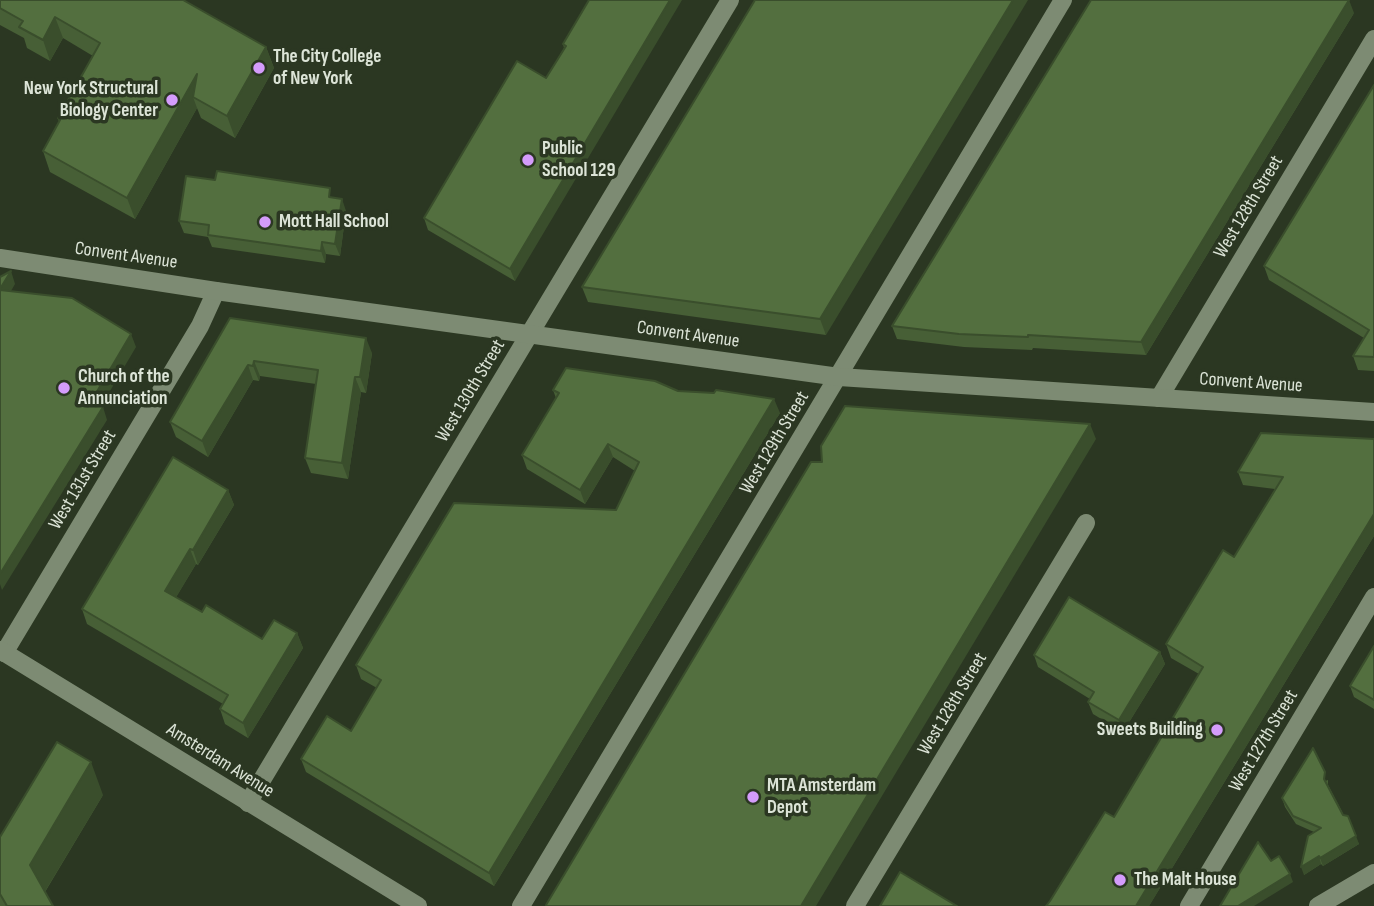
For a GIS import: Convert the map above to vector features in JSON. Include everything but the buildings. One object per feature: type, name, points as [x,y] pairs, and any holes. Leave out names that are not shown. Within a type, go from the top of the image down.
[{"type":"street","name":"West 130th Street","points":[[248,803],[730,0]]},
{"type":"street","name":"West 129th Street","points":[[521,906],[1063,0]]},
{"type":"street","name":"West 128th Street","points":[[1159,398],[1374,39]]},
{"type":"street","name":"Convent Avenue","points":[[0,258],[216,291],[839,377],[1374,412]]},
{"type":"street","name":"West 131st Street","points":[[2,651],[200,326],[216,291]]},
{"type":"street","name":"West 128th Street","points":[[855,906],[1086,523]]},
{"type":"street","name":"West 127th Street","points":[[1189,906],[1374,597]]},
{"type":"street","name":"Amsterdam Avenue","points":[[2,651],[418,906]]},
{"type":"street","points":[[1318,906],[1374,873]]},
{"type":"place","name":"The City College of New York","points":[[259,68]]},
{"type":"place","name":"New York Structural Biology Center","points":[[172,100]]},
{"type":"place","name":"Public School 129","points":[[528,160]]},
{"type":"place","name":"Mott Hall School","points":[[265,222]]},
{"type":"place","name":"Church of the Annunciation","points":[[64,388]]},
{"type":"place","name":"Sweets Building","points":[[1217,730]]},
{"type":"place","name":"MTA Amsterdam Depot","points":[[753,797]]},
{"type":"place","name":"The Malt House","points":[[1120,880]]}]
